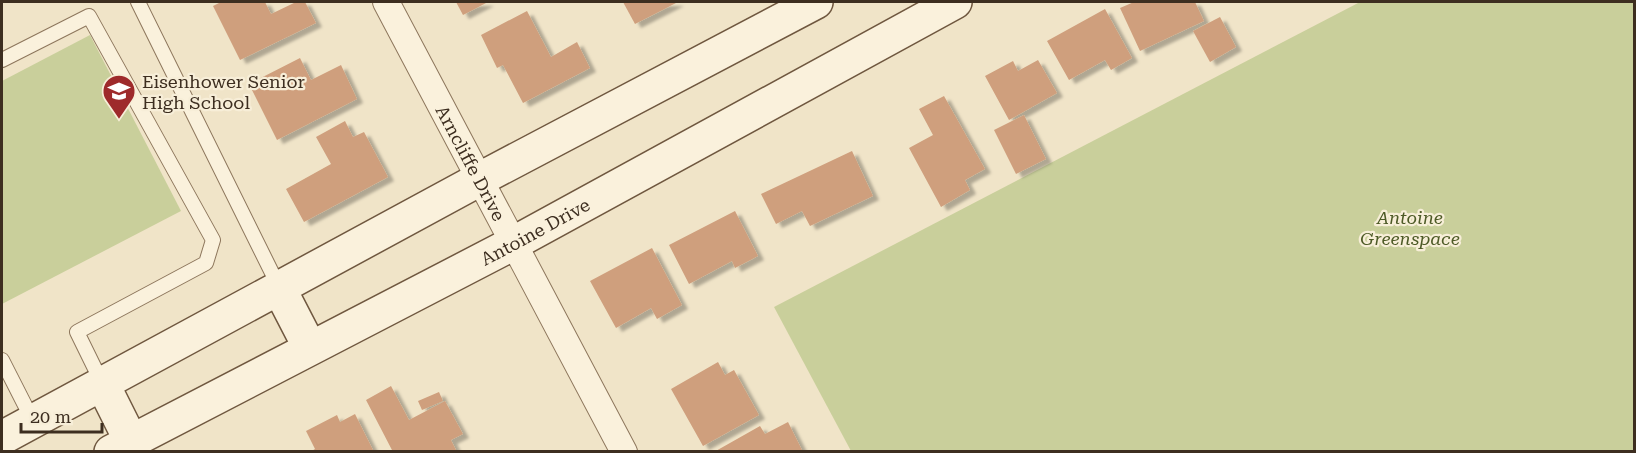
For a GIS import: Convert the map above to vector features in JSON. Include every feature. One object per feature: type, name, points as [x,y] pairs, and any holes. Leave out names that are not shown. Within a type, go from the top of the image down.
[{"type":"main road","points":[[2,438],[480,179],[816,2]]},
{"type":"main road","name":"Antoine Drive","points":[[121,446],[514,243],[955,2]]},
{"type":"main road","points":[[279,288],[310,348]]},
{"type":"main road","points":[[102,383],[121,446]]},
{"type":"street","name":"Arncliffe Drive","points":[[386,2],[624,452]]},
{"type":"lane","points":[[138,2],[279,288]]},
{"type":"lane","points":[[2,60],[89,16],[213,240],[206,263],[77,332],[102,383]]},
{"type":"lane","points":[[2,360],[33,420]]},
{"type":"green space","name":"Antoine Greenspace","points":[[1360,2],[1634,2],[1634,451],[851,451],[774,307]]},
{"type":"green space","points":[[90,35],[181,211],[2,304],[2,81]]},
{"type":"building","points":[[221,2],[265,2],[271,14],[296,2],[305,2],[316,23],[240,60],[213,6]]},
{"type":"building","points":[[456,2],[488,2],[463,15]]},
{"type":"building","points":[[623,2],[678,2],[635,24]]},
{"type":"building","points":[[1134,2],[1195,2],[1204,21],[1140,51],[1120,8]]},
{"type":"building","points":[[1105,9],[1132,58],[1111,70],[1105,60],[1069,80],[1047,41]]},
{"type":"building","points":[[527,11],[551,57],[577,42],[590,68],[523,103],[503,65],[497,68],[481,35]]},
{"type":"building","points":[[1220,17],[1236,47],[1210,62],[1193,31]]},
{"type":"building","points":[[300,58],[311,80],[341,65],[357,99],[277,140],[249,84]]},
{"type":"building","points":[[1038,60],[1057,93],[1009,120],[985,76],[1013,61],[1018,71]]},
{"type":"building","points":[[944,96],[985,169],[965,180],[970,190],[941,207],[909,148],[933,135],[919,109]]},
{"type":"building","points":[[1024,115],[1046,159],[1016,174],[994,130]]},
{"type":"building","points":[[345,121],[353,137],[364,132],[388,177],[304,222],[286,189],[331,164],[316,137]]},
{"type":"building","points":[[852,151],[873,196],[810,226],[802,211],[776,224],[761,194]]},
{"type":"building","points":[[735,211],[758,256],[735,268],[732,261],[689,284],[669,245]]},
{"type":"building","points":[[652,248],[682,305],[657,319],[651,308],[616,328],[590,281]]},
{"type":"building","points":[[718,362],[725,375],[734,370],[759,415],[703,446],[671,389]]},
{"type":"building","points":[[391,386],[409,420],[445,401],[463,434],[451,440],[457,452],[393,452],[366,400]]},
{"type":"building","points":[[439,392],[443,401],[422,410],[418,401]]},
{"type":"building","points":[[355,414],[374,452],[310,452],[315,449],[306,431],[337,415],[340,422]]},
{"type":"building","points":[[788,422],[802,450],[799,452],[714,452],[760,426],[765,434]]},
{"type":"place","name":"Eisenhower Senior High School","points":[[119,120]]}]
